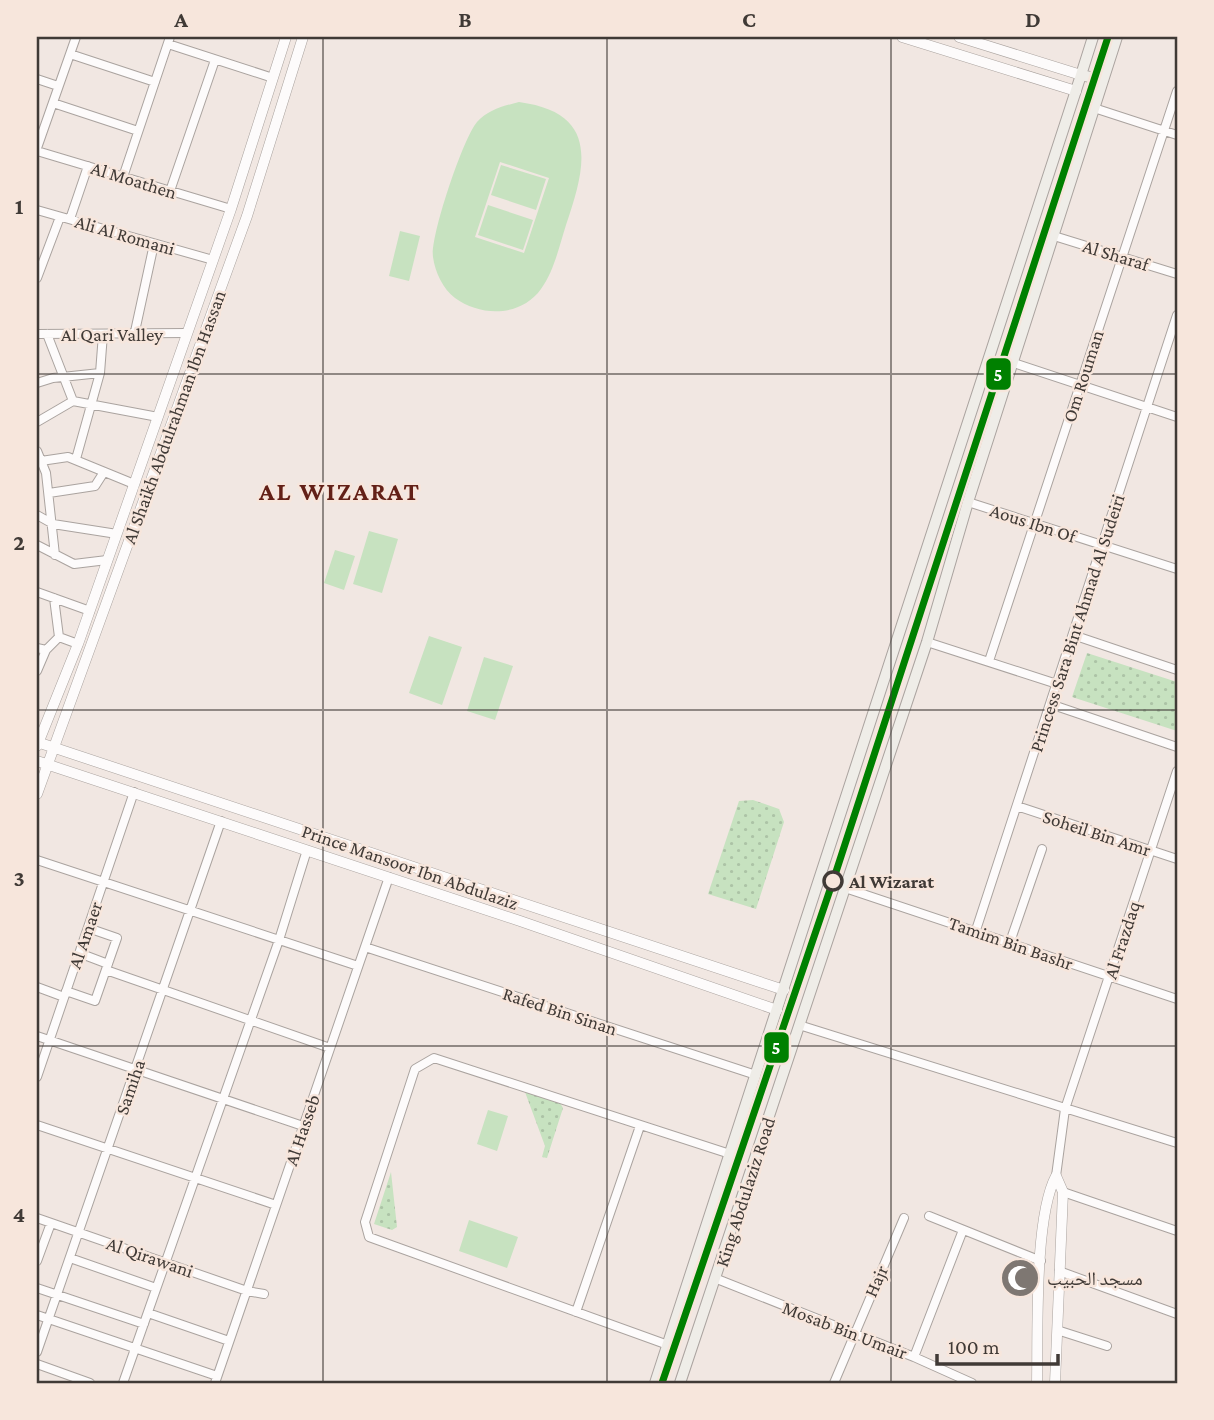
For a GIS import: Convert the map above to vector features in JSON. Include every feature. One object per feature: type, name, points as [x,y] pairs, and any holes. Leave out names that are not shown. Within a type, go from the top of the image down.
[{"type":"main road","name":"King Abdulaziz Road","points":[[655,1383],[1093,37]]},
{"type":"main road","name":"King Abdulaziz Road","points":[[680,1383],[717,1279],[927,642],[968,502],[1118,37]]},
{"type":"main road","points":[[1085,63],[1107,68]]},
{"type":"main road","points":[[1081,75],[1103,80]]},
{"type":"street","points":[[37,150],[76,37]]},
{"type":"street","name":"Al Shaikh Abdulrahman Ibn Hassan","points":[[37,744],[90,611],[231,209],[286,37]]},
{"type":"street","name":"Al Shaikh Abdulrahman Ibn Hassan","points":[[37,794],[247,216],[303,37]]},
{"type":"street","points":[[902,37],[925,40],[1076,91]]},
{"type":"street","points":[[959,37],[1081,75]]},
{"type":"street","points":[[123,177],[169,40],[215,60],[273,78]]},
{"type":"street","points":[[70,54],[155,82]]},
{"type":"street","points":[[170,191],[215,60]]},
{"type":"street","points":[[37,79],[58,86]]},
{"type":"street","name":"Om Rouman","points":[[989,661],[1177,91]]},
{"type":"street","points":[[53,103],[138,131]]},
{"type":"street","points":[[1094,108],[1177,135]]},
{"type":"street","points":[[257,128],[273,133]]},
{"type":"street","name":"Al Moathen","points":[[37,150],[231,209]]},
{"type":"street","points":[[70,219],[88,166]]},
{"type":"street","name":"Ali Al Romani","points":[[37,210],[213,260]]},
{"type":"street","points":[[37,278],[60,217]]},
{"type":"street","name":"Al Sharaf","points":[[1054,236],[1177,274]]},
{"type":"street","points":[[134,336],[155,244]]},
{"type":"street","name":"Princess Sara Bint Ahmad Al Sudeiri","points":[[976,930],[1104,546],[1177,315]]},
{"type":"street","name":"Al Qari Valley","points":[[37,334],[134,336],[187,333]]},
{"type":"street","points":[[47,334],[73,401]]},
{"type":"street","points":[[76,459],[100,373],[103,334]]},
{"type":"street","points":[[1014,363],[1177,417]]},
{"type":"street","points":[[37,383],[100,373]]},
{"type":"street","points":[[37,422],[73,401],[158,417]]},
{"type":"street","points":[[37,451],[49,493],[55,555]]},
{"type":"street","points":[[41,461],[68,457],[134,484]]},
{"type":"street","points":[[49,493],[95,486],[104,472]]},
{"type":"street","name":"Aous Ibn Of","points":[[968,502],[1177,569]]},
{"type":"street","points":[[37,515],[54,524],[117,534]]},
{"type":"street","points":[[37,545],[74,564],[107,560]]},
{"type":"street","points":[[37,592],[90,611]]},
{"type":"street","points":[[54,598],[59,638]]},
{"type":"street","points":[[1073,635],[1177,670]]},
{"type":"street","points":[[37,671],[41,649],[59,638],[78,644]]},
{"type":"street","points":[[927,642],[1057,684]]},
{"type":"street","points":[[1050,704],[1177,747]]},
{"type":"street","name":"Prince Mansoor Ibn Abdulaziz","points":[[37,744],[54,747],[784,990]]},
{"type":"street","name":"Prince Mansoor Ibn Abdulaziz","points":[[37,761],[389,877],[777,1010]]},
{"type":"street","name":"Al Frazdaq","points":[[1056,1176],[1065,1109],[1177,771]]},
{"type":"street","name":"Al Amaer","points":[[37,1077],[134,792]]},
{"type":"street","name":"Soheil Bin Amr","points":[[1017,806],[1177,859]]},
{"type":"street","name":"Samiha","points":[[37,1352],[39,1338],[57,1295],[221,821]]},
{"type":"street","points":[[1010,942],[1042,849]]},
{"type":"street","points":[[127,1382],[135,1348],[279,940],[307,850]]},
{"type":"street","points":[[37,860],[358,966]]},
{"type":"street","name":"Al Hasseb","points":[[216,1380],[389,877]]},
{"type":"street","name":"Tamim Bin Bashr","points":[[845,888],[1177,999]]},
{"type":"street","points":[[37,987],[94,1001],[117,938],[88,928]]},
{"type":"street","name":"Rafed Bin Sinan","points":[[365,947],[756,1075]]},
{"type":"street","points":[[79,953],[164,990],[330,1048]]},
{"type":"street","points":[[735,996],[741,976]]},
{"type":"street","points":[[799,1026],[1177,1143]]},
{"type":"street","points":[[37,1036],[303,1126]]},
{"type":"street","points":[[668,1345],[369,1237],[365,1222],[415,1069],[435,1058],[730,1154]]},
{"type":"street","points":[[37,1125],[276,1205]]},
{"type":"street","points":[[576,1312],[640,1126]]},
{"type":"street","points":[[1055,1383],[1063,1192],[1056,1176]]},
{"type":"street","points":[[1037,1383],[1041,1261],[1048,1191],[1056,1176]]},
{"type":"street","points":[[1063,1192],[1177,1231]]},
{"type":"street","points":[[929,1216],[1041,1261]]},
{"type":"street","name":"Al Qirawani","points":[[37,1218],[247,1291],[264,1294]]},
{"type":"street","name":"Hajr","points":[[834,1383],[904,1218]]},
{"type":"street","points":[[37,1261],[51,1223]]},
{"type":"street","points":[[914,1357],[963,1230]]},
{"type":"street","points":[[69,1258],[156,1288]]},
{"type":"street","points":[[1059,1271],[1177,1314]]},
{"type":"street","name":"Mosab Bin Umair","points":[[717,1279],[914,1357],[972,1383]]},
{"type":"street","points":[[37,1288],[144,1324]]},
{"type":"street","points":[[148,1312],[229,1341]]},
{"type":"street","points":[[37,1315],[135,1348],[216,1380]]},
{"type":"street","points":[[1057,1330],[1107,1346]]},
{"type":"street","points":[[37,1364],[77,1381],[90,1383]]},
{"type":"green space","points":[[519,102],[545,108],[563,118],[575,130],[581,163],[573,203],[546,282],[533,298],[523,305],[488,311],[465,304],[447,290],[436,268],[433,246],[449,188],[471,132],[486,114]],"holes":[[[500,162],[549,178],[524,253],[475,237]]]},
{"type":"green space","points":[[501,165],[546,179],[536,210],[491,195]]},
{"type":"green space","points":[[488,205],[533,220],[523,250],[478,235]]},
{"type":"green space","points":[[400,231],[420,236],[409,281],[389,276]]},
{"type":"green space","points":[[369,531],[398,539],[382,593],[353,584]]},
{"type":"green space","points":[[335,550],[355,556],[344,590],[324,583]]},
{"type":"green space","points":[[429,636],[462,647],[442,705],[409,693]]},
{"type":"green space","points":[[1087,653],[1177,682],[1177,731],[1072,697]]},
{"type":"green space","points":[[484,657],[513,666],[495,720],[467,711]]},
{"type":"green space","points":[[753,800],[779,809],[784,822],[756,909],[708,894],[739,801]]},
{"type":"green space","points":[[525,1092],[560,1103],[563,1108],[547,1158],[542,1157],[545,1146]]},
{"type":"green space","points":[[488,1110],[508,1116],[497,1151],[477,1144]]},
{"type":"green space","points":[[391,1172],[397,1227],[392,1230],[374,1224]]},
{"type":"green space","points":[[469,1220],[518,1237],[507,1268],[459,1251]]},
{"type":"transit line","name":"5","points":[[662,1383],[833,881],[1108,37]]},
{"type":"place","name":"Al Wizarat","points":[[833,881]]},
{"type":"place","name":"مسجد الحبيب","points":[[1020,1278]]},
{"type":"district","name":"AL WIZARAT","points":[[340,491]]}]
